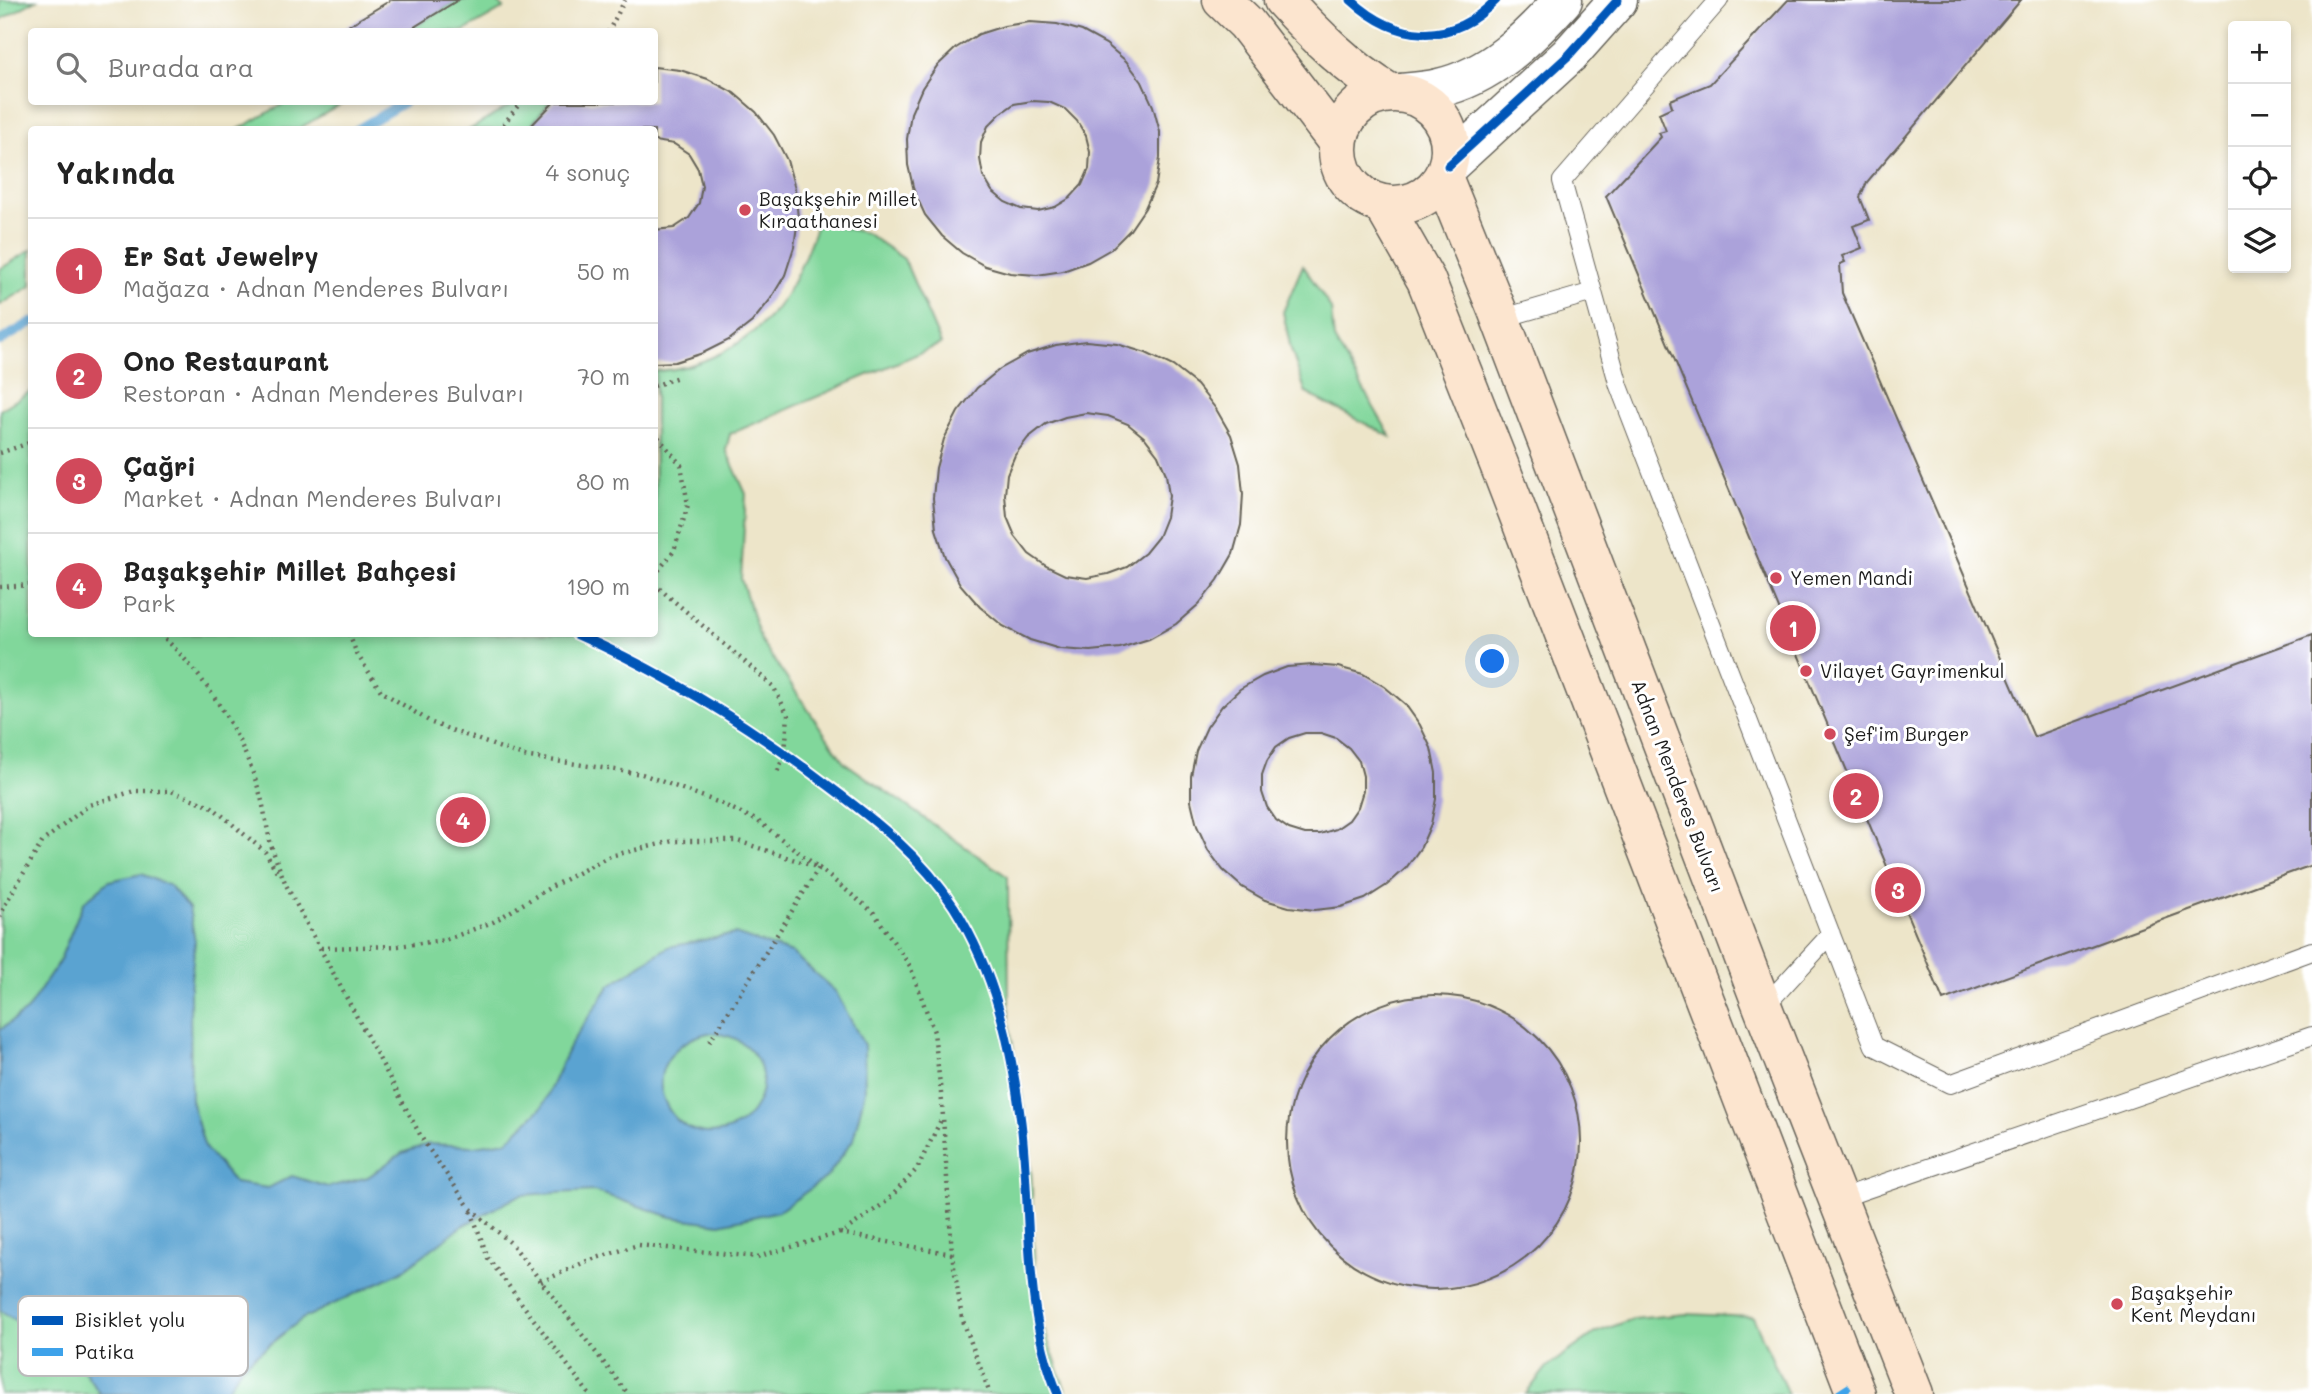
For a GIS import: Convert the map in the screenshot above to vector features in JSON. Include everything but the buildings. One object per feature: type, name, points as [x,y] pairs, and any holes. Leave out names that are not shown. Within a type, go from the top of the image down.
[{"type":"main road","points":[[1222,0],[1246,23],[1338,143]]},
{"type":"main road","points":[[1283,0],[1336,54],[1364,78],[1395,93],[1422,101],[1438,115],[1448,135],[1450,146],[1445,172],[1433,190],[1409,204],[1383,205],[1366,198],[1349,184],[1339,164],[1338,143],[1351,113],[1368,99],[1395,93]]},
{"type":"main road","name":"Adnan Menderes Bulvarı","points":[[1445,172],[1763,1008],[1914,1394]]},
{"type":"main road","points":[[1383,205],[1426,280],[1856,1394]]},
{"type":"street","points":[[1395,93],[1438,88],[1465,80],[1520,46],[1563,0]]},
{"type":"street","points":[[1445,172],[1569,55],[1618,0]]},
{"type":"lane","points":[[1719,0],[1562,181],[1619,386],[1874,1046],[1950,1084],[2312,951]]},
{"type":"lane","points":[[1500,319],[1593,292]]},
{"type":"lane","points":[[1763,1008],[1831,934]]},
{"type":"lane","points":[[1838,1199],[2312,1035]]},
{"type":"path","points":[[610,28],[625,0]]},
{"type":"path","points":[[502,126],[519,105]]},
{"type":"path","points":[[658,384],[678,377]]},
{"type":"path","points":[[658,437],[681,465],[688,505],[674,551],[658,571]]},
{"type":"path","points":[[0,453],[28,443]]},
{"type":"path","points":[[0,587],[28,586]]},
{"type":"path","points":[[658,587],[773,686],[788,715],[788,755],[776,775]]},
{"type":"path","points":[[163,637],[182,654],[222,705],[246,755],[261,797],[272,847],[286,885]]},
{"type":"path","points":[[350,637],[357,654],[381,691],[432,723],[523,756],[642,774],[720,803],[758,821],[874,913],[910,966],[934,1032],[942,1102],[952,1254],[962,1318],[990,1394]]},
{"type":"path","points":[[774,745],[788,755]]},
{"type":"path","points":[[0,917],[43,841],[89,805],[134,792],[171,791],[211,806],[265,852],[321,948],[424,1142],[470,1208],[512,1244],[628,1394]]},
{"type":"path","points":[[321,948],[398,946],[445,940],[493,922],[610,856],[673,841],[738,841],[819,868]]},
{"type":"path","points":[[707,1046],[819,868]]},
{"type":"path","points":[[541,1282],[587,1261],[638,1245],[757,1258],[839,1233],[886,1202],[917,1169],[942,1119]]},
{"type":"path","points":[[470,1208],[488,1258],[589,1394]]},
{"type":"path","points":[[839,1233],[952,1254]]},
{"type":"green space","points":[[0,0],[36,0],[0,20]]},
{"type":"green space","points":[[458,0],[495,0],[504,8],[469,28],[412,28]]},
{"type":"green space","points":[[282,105],[340,105],[303,126],[244,126]]},
{"type":"green space","points":[[511,105],[548,105],[530,126],[476,126]]},
{"type":"green space","points":[[818,222],[866,233],[904,259],[941,344],[730,434],[726,450],[746,494],[741,579],[761,641],[844,762],[1008,877],[1009,1023],[1030,1139],[1036,1307],[1067,1394],[0,1394],[0,410],[28,393],[28,637],[658,637],[658,371],[689,366],[705,360],[722,353],[751,334],[776,309],[800,267]]},
{"type":"green space","points":[[28,252],[28,288],[0,305],[0,269]]},
{"type":"green space","points":[[1303,265],[1331,309],[1334,339],[1391,437],[1306,393],[1291,350],[1283,312]]},
{"type":"green space","points":[[1686,1314],[1753,1317],[1788,1394],[1526,1394],[1547,1367],[1595,1333],[1633,1319]]},
{"type":"water","points":[[141,874],[170,886],[189,908],[195,941],[190,990],[191,1100],[205,1148],[235,1183],[268,1188],[292,1176],[328,1187],[368,1177],[402,1153],[428,1144],[474,1146],[507,1141],[542,1107],[570,1045],[610,985],[668,947],[735,934],[792,953],[836,992],[864,1045],[865,1091],[853,1140],[827,1177],[779,1211],[720,1224],[671,1217],[594,1191],[520,1195],[462,1226],[401,1272],[302,1319],[248,1361],[248,1296],[18,1296],[18,1322],[0,1310],[0,1030],[27,1010],[59,962],[83,903],[109,881]],"holes":[[[708,1033],[739,1041],[753,1053],[760,1067],[762,1083],[759,1098],[752,1112],[740,1123],[725,1131],[700,1132],[682,1124],[666,1104],[662,1091],[663,1068],[676,1050],[696,1037]]]},
{"type":"water","points":[[88,1376],[236,1376],[225,1394],[100,1394]]},
{"type":"waterway","points":[[364,126],[399,105]]},
{"type":"waterway","points":[[0,341],[28,324]]},
{"type":"marked path","points":[[1838,1394],[1852,1385]]},
{"type":"cycle path","points":[[1351,0],[1387,24],[1405,31],[1424,33],[1442,32],[1460,26],[1496,0]]},
{"type":"cycle path","points":[[1448,166],[1569,55],[1618,0]]},
{"type":"cycle path","points":[[583,637],[643,666],[707,702],[799,764],[897,841],[928,872],[954,907],[969,932],[991,984],[1012,1065],[1021,1122],[1033,1294],[1047,1361],[1058,1394]]},
{"type":"place","name":"Başakşehir Millet Kıraathanesi","points":[[745,210]]},
{"type":"place","name":"Yemen Mandi","points":[[1776,578]]},
{"type":"place","name":"Er Sat Jewelry","points":[[1793,628]]},
{"type":"place","name":"Vilayet Gayrimenkul","points":[[1806,671]]},
{"type":"place","name":"Şef'im Burger","points":[[1830,734]]},
{"type":"place","name":"Ono Restaurant","points":[[1856,796]]},
{"type":"place","name":"Başakşehir Millet Bahçesi","points":[[463,820]]},
{"type":"place","name":"Çağri","points":[[1898,890]]},
{"type":"place","name":"Başakşehir Kent Meydanı","points":[[2117,1304]]}]
